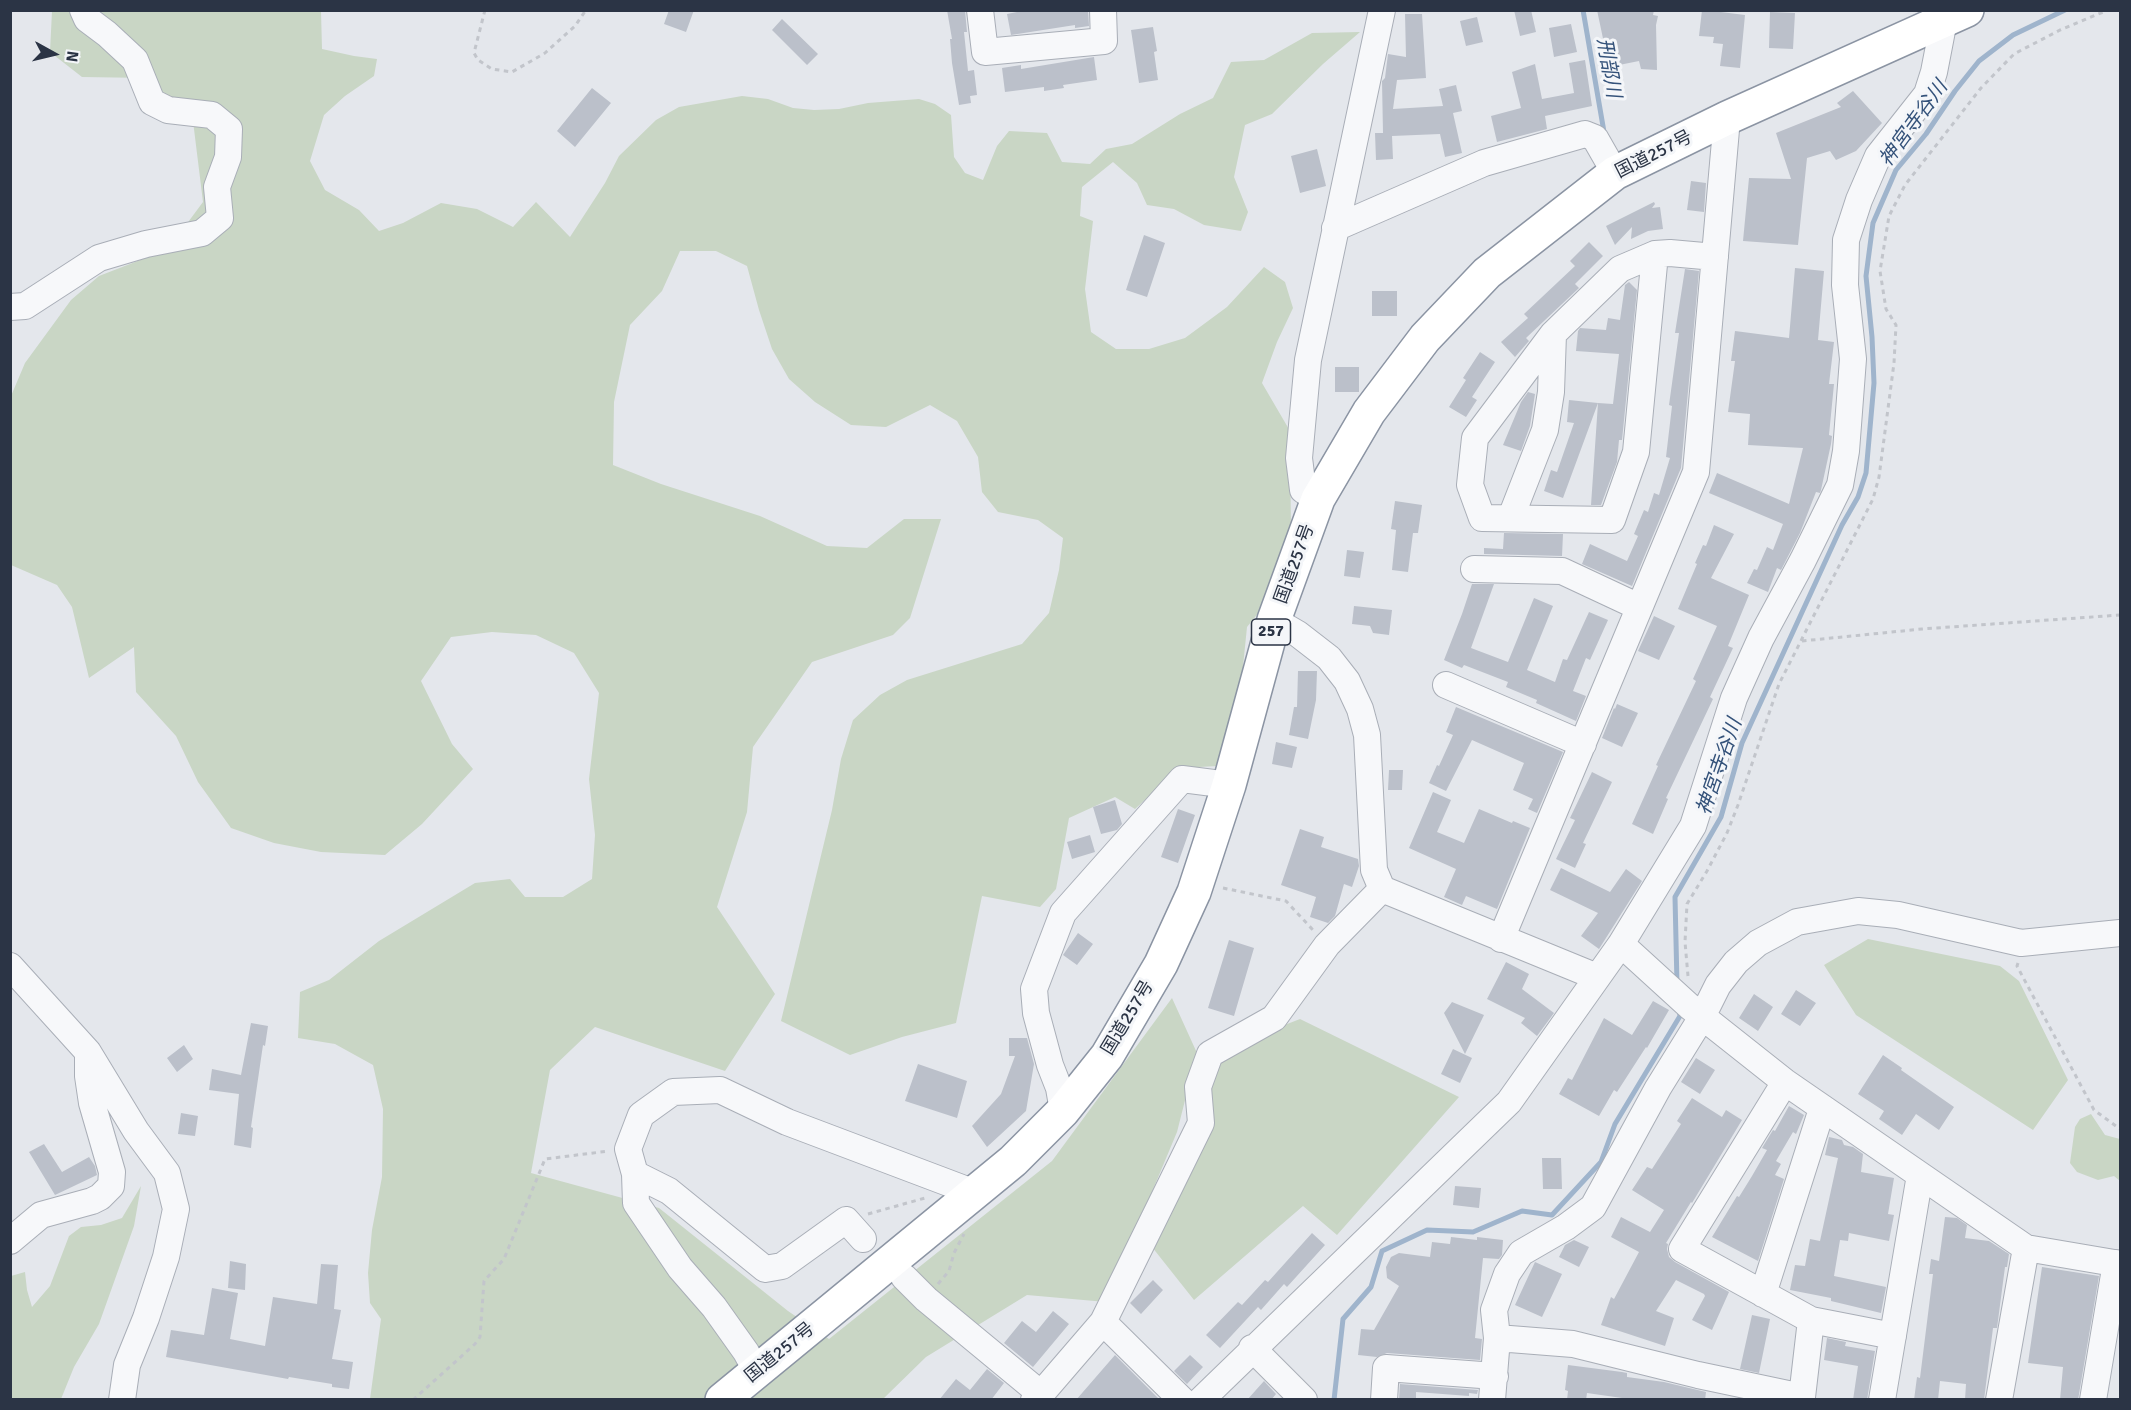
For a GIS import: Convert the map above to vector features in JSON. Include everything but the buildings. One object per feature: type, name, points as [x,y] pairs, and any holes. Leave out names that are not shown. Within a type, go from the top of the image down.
[{"type":"highway","name":"国道257号","points":[[722,1400],[1013,1161],[1063,1111],[1107,1056],[1161,964],[1194,892],[1229,785],[1274,620],[1318,499],[1370,412],[1425,338],[1487,273],[1615,173],[1727,118],[1952,14]]},
{"type":"street","points":[[10,307],[25,306],[99,258],[146,244],[201,233],[220,218],[217,188],[228,157],[229,129],[212,115],[168,110],[152,102],[135,60],[87,19],[83,10]]},
{"type":"street","points":[[980,10],[985,52],[1104,41],[1102,10]]},
{"type":"street","points":[[1318,499],[1303,490],[1299,458],[1308,360],[1382,10]]},
{"type":"street","points":[[1201,1400],[1509,1101],[1621,944],[1693,826],[1734,698],[1761,638],[1840,485],[1846,451],[1853,359],[1845,285],[1846,240],[1859,200],[1878,156],[1927,94],[1952,14]]},
{"type":"street","points":[[1501,939],[1696,472],[1727,118]]},
{"type":"street","points":[[1335,228],[1484,164],[1585,134],[1595,138],[1615,173]]},
{"type":"street","points":[[1655,254],[1636,452],[1612,520],[1482,518],[1470,485],[1475,438],[1554,334],[1620,269],[1655,254],[1715,257]]},
{"type":"street","points":[[1511,517],[1545,430],[1551,392],[1554,334]]},
{"type":"street","points":[[1474,569],[1562,571],[1639,607]]},
{"type":"street","points":[[1274,620],[1298,634],[1329,658],[1347,681],[1360,709],[1367,735],[1374,870],[1382,890],[1597,978]]},
{"type":"street","points":[[1446,685],[1583,744]]},
{"type":"street","points":[[1063,1111],[1059,1088],[1036,1014],[1034,989],[1063,913],[1182,779],[1229,785]]},
{"type":"street","points":[[904,1277],[1038,1397],[1103,1322],[1201,1123],[1198,1087],[1210,1054],[1274,1018],[1327,945],[1382,890]]},
{"type":"street","points":[[1384,1400],[1386,1368],[1493,1388],[1497,1338],[1494,1310],[1507,1274],[1521,1253],[1566,1227],[1593,1207],[1658,1088],[1696,1012],[1736,962],[1758,943],[1797,922],[1858,911],[1898,915],[2021,943],[2121,933]]},
{"type":"street","points":[[1621,944],[1696,1012],[1785,1082],[2026,1248],[2118,1264],[2093,1400]]},
{"type":"street","points":[[10,966],[88,1052],[136,1131],[167,1173],[176,1209],[166,1257],[146,1318],[127,1365],[122,1400]]},
{"type":"street","points":[[10,1241],[42,1215],[92,1201],[100,1197],[111,1186],[112,1173],[92,1103],[88,1076],[88,1052]]},
{"type":"street","points":[[1785,1082],[1682,1249],[1810,1320],[1893,1336]]},
{"type":"street","points":[[757,1372],[746,1352],[714,1307],[680,1268],[636,1203],[635,1174],[628,1149],[641,1115],[673,1092],[720,1090],[787,1122],[975,1193]]},
{"type":"street","points":[[1763,1294],[1822,1109]]},
{"type":"street","points":[[635,1174],[669,1191],[765,1269],[782,1266],[854,1230]]},
{"type":"street","points":[[1882,1400],[1920,1175]]},
{"type":"street","points":[[1999,1400],[2026,1248]]},
{"type":"street","points":[[1497,1338],[1573,1344],[1802,1398],[1810,1320]]},
{"type":"street","points":[[1103,1322],[1182,1400]]},
{"type":"street","points":[[1252,1348],[1305,1400]]},
{"type":"path","points":[[485,10],[474,53],[478,60],[492,69],[512,72],[545,53],[575,26],[586,10]]},
{"type":"path","points":[[1801,641],[1922,629],[2121,615]]},
{"type":"path","points":[[1194,892],[1221,887],[1286,901],[1327,945]]},
{"type":"path","points":[[2021,943],[2017,966],[2094,1110],[2121,1129]]},
{"type":"path","points":[[413,1400],[480,1337],[484,1281],[504,1259],[545,1159],[628,1149]]},
{"type":"path","points":[[854,1230],[927,1198]]},
{"type":"path","points":[[926,1299],[949,1271],[954,1253],[964,1234]]},
{"type":"green space","points":[[52,11],[321,11],[322,49],[377,59],[374,76],[345,96],[324,115],[310,161],[325,190],[359,210],[379,231],[403,223],[441,203],[477,209],[513,227],[536,202],[570,237],[605,183],[619,156],[656,120],[679,107],[742,96],[768,99],[793,108],[814,110],[919,99],[935,104],[951,115],[954,157],[965,173],[983,180],[997,146],[1009,131],[1047,133],[1062,162],[1090,164],[1106,149],[1132,144],[1180,114],[1213,98],[1231,62],[1264,60],[1312,33],[1360,32],[1323,64],[1272,114],[1245,125],[1234,177],[1248,212],[1241,231],[1204,225],[1174,209],[1147,205],[1137,183],[1113,162],[1082,187],[1080,216],[1093,221],[1085,289],[1091,332],[1116,349],[1149,349],[1185,338],[1227,307],[1264,267],[1285,282],[1293,308],[1262,383],[1290,431],[1291,535],[1276,591],[1247,627],[1241,686],[1218,766],[1180,768],[1135,809],[1115,797],[1069,818],[1056,889],[1040,907],[982,896],[956,1023],[902,1037],[850,1055],[781,1021],[832,810],[841,759],[853,720],[880,695],[907,680],[1022,644],[1049,613],[1059,570],[1063,538],[1038,520],[998,512],[982,492],[978,457],[957,421],[930,405],[886,427],[851,425],[815,402],[789,379],[772,349],[747,266],[716,251],[680,251],[662,291],[630,325],[614,402],[613,465],[661,484],[760,516],[827,546],[867,548],[904,519],[941,519],[910,618],[893,635],[812,662],[753,747],[747,812],[717,907],[775,994],[725,1071],[595,1027],[550,1070],[531,1173],[659,1208],[788,1311],[829,1339],[1052,1161],[1172,998],[1197,1053],[1177,1132],[1106,1302],[1027,1295],[926,1357],[883,1399],[370,1399],[381,1319],[370,1303],[368,1273],[372,1230],[382,1177],[383,1109],[373,1065],[335,1044],[298,1038],[300,992],[329,980],[379,941],[475,883],[510,879],[525,897],[563,897],[592,879],[595,835],[589,779],[599,693],[574,653],[536,635],[492,632],[451,637],[421,681],[452,744],[473,769],[422,824],[385,855],[321,852],[274,843],[231,828],[198,782],[176,736],[136,692],[134,647],[89,678],[72,607],[57,585],[11,565],[11,396],[25,363],[71,300],[99,276],[148,257],[177,237],[203,202],[193,121],[148,78],[82,77],[50,52]]},
{"type":"green space","points":[[1868,939],[2000,966],[2019,981],[2068,1080],[2033,1130],[1856,1015],[1824,965]]},
{"type":"green space","points":[[1300,1019],[1459,1097],[1337,1235],[1303,1206],[1194,1300],[1152,1247],[1218,1059],[1241,1042]]},
{"type":"green space","points":[[2091,1114],[2105,1135],[2120,1139],[2120,1181],[2114,1176],[2098,1180],[2077,1172],[2070,1163],[2075,1127],[2080,1119]]},
{"type":"green space","points":[[141,1186],[134,1226],[99,1324],[74,1367],[61,1399],[11,1399],[11,1276],[25,1272],[32,1307],[50,1286],[69,1236],[81,1227],[101,1225],[122,1218]]},
{"type":"waterway","name":"刑部川","points":[[1583,10],[1604,132]]},
{"type":"waterway","name":"神宮寺谷川","points":[[1677,984],[1675,897],[1721,817],[1742,743],[1842,525],[1858,497],[1866,473],[1874,383],[1866,276],[1873,223],[1896,170],[1926,134],[1979,61],[2013,35],[2065,10]]},
{"type":"waterway","name":"神宮寺谷川","points":[[1334,1400],[1343,1319],[1371,1287],[1382,1251],[1427,1230],[1473,1232],[1522,1211],[1552,1215],[1601,1162],[1615,1124],[1680,1016],[1679,1008]]}]
